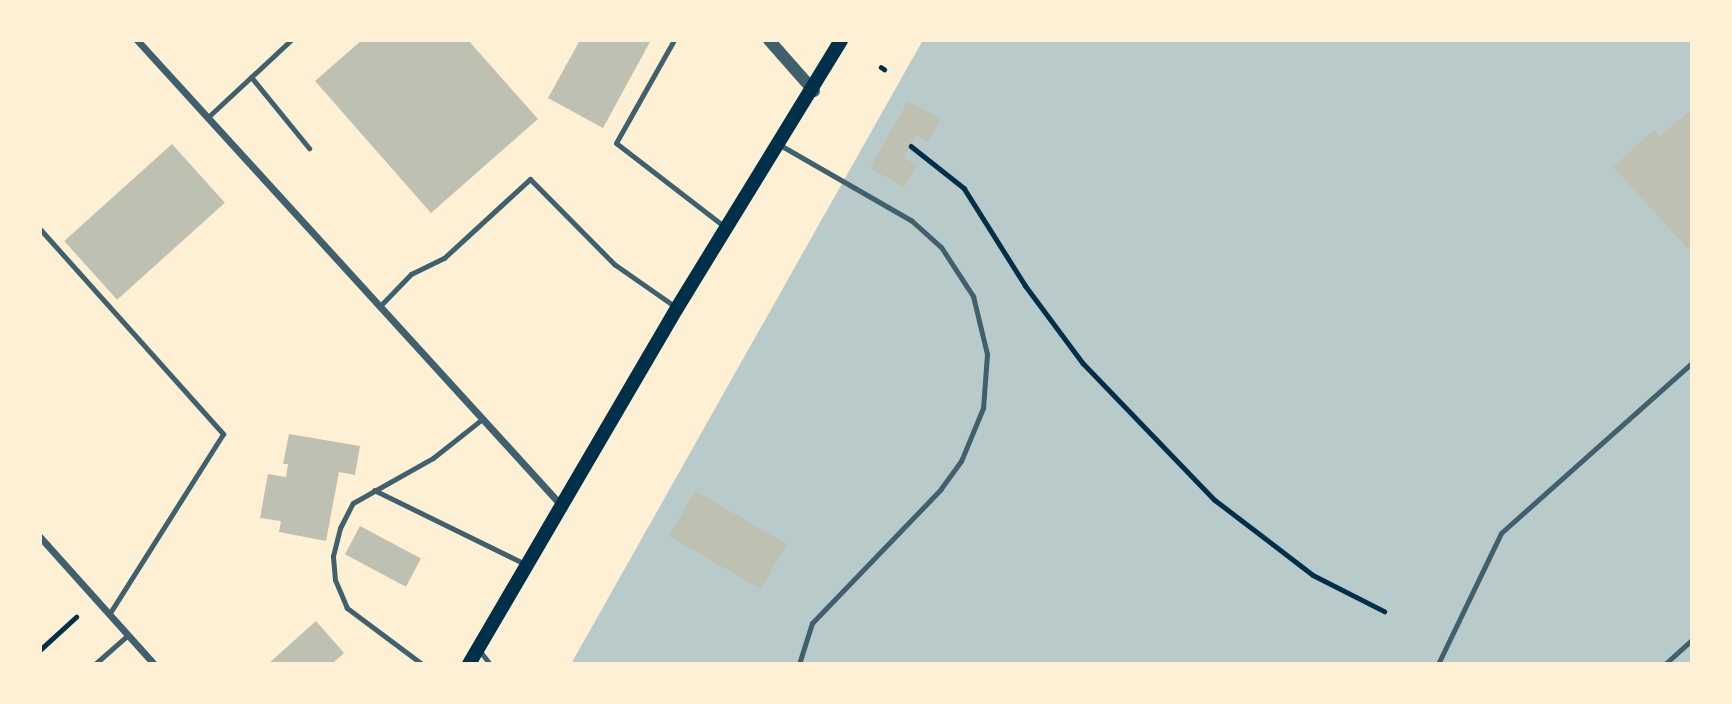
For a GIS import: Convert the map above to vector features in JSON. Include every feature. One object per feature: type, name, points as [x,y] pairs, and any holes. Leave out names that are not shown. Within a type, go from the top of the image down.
[{"type":"main road","points":[[469,664],[677,308],[814,91],[841,40]]},
{"type":"street","points":[[137,40],[561,505]]},
{"type":"street","points":[[769,40],[814,91]]},
{"type":"street","points":[[40,537],[154,664]]},
{"type":"lane","points":[[207,118],[291,40]]},
{"type":"lane","points":[[674,40],[616,143],[727,228]]},
{"type":"lane","points":[[251,77],[309,148]]},
{"type":"lane","points":[[780,145],[912,221],[941,247],[973,296],[987,354],[983,408],[961,461],[942,489],[812,623],[799,664]]},
{"type":"lane","points":[[378,307],[411,274],[444,258],[530,179],[614,264],[677,308]]},
{"type":"lane","points":[[40,229],[223,433],[109,614]]},
{"type":"lane","points":[[1438,664],[1501,533],[1692,363]]},
{"type":"lane","points":[[422,664],[363,624],[347,608],[335,580],[333,556],[340,528],[353,503],[433,458],[481,420]]},
{"type":"lane","points":[[374,490],[526,565]]},
{"type":"lane","points":[[95,664],[128,635]]},
{"type":"lane","points":[[1665,664],[1692,640]]},
{"type":"lane","points":[[477,648],[490,664]]},
{"type":"path","points":[[911,146],[964,188],[1026,285],[1083,363],[1205,491],[1242,523],[1314,575],[1384,611]]},
{"type":"path","points":[[40,650],[76,617]]},
{"type":"shaded area","points":[[923,40],[1692,40],[1692,664],[571,664]]},
{"type":"building","points":[[362,40],[468,40],[538,119],[431,213],[315,81]]},
{"type":"building","points":[[580,40],[651,40],[603,128],[548,98]]},
{"type":"building","points":[[908,101],[941,119],[928,141],[916,135],[904,158],[917,165],[904,187],[870,168]]},
{"type":"building","points":[[1692,108],[1692,253],[1613,167],[1654,130],[1660,137]]},
{"type":"building","points":[[172,144],[225,203],[117,300],[64,241]]},
{"type":"building","points":[[289,434],[360,446],[355,475],[339,472],[326,541],[279,532],[281,521],[260,518],[268,474],[286,477],[288,464],[283,464]]},
{"type":"building","points":[[695,491],[787,544],[761,589],[669,536]]},
{"type":"building","points":[[360,526],[421,558],[406,587],[345,554]]},
{"type":"building","points":[[316,621],[344,653],[332,664],[268,664]]}]
